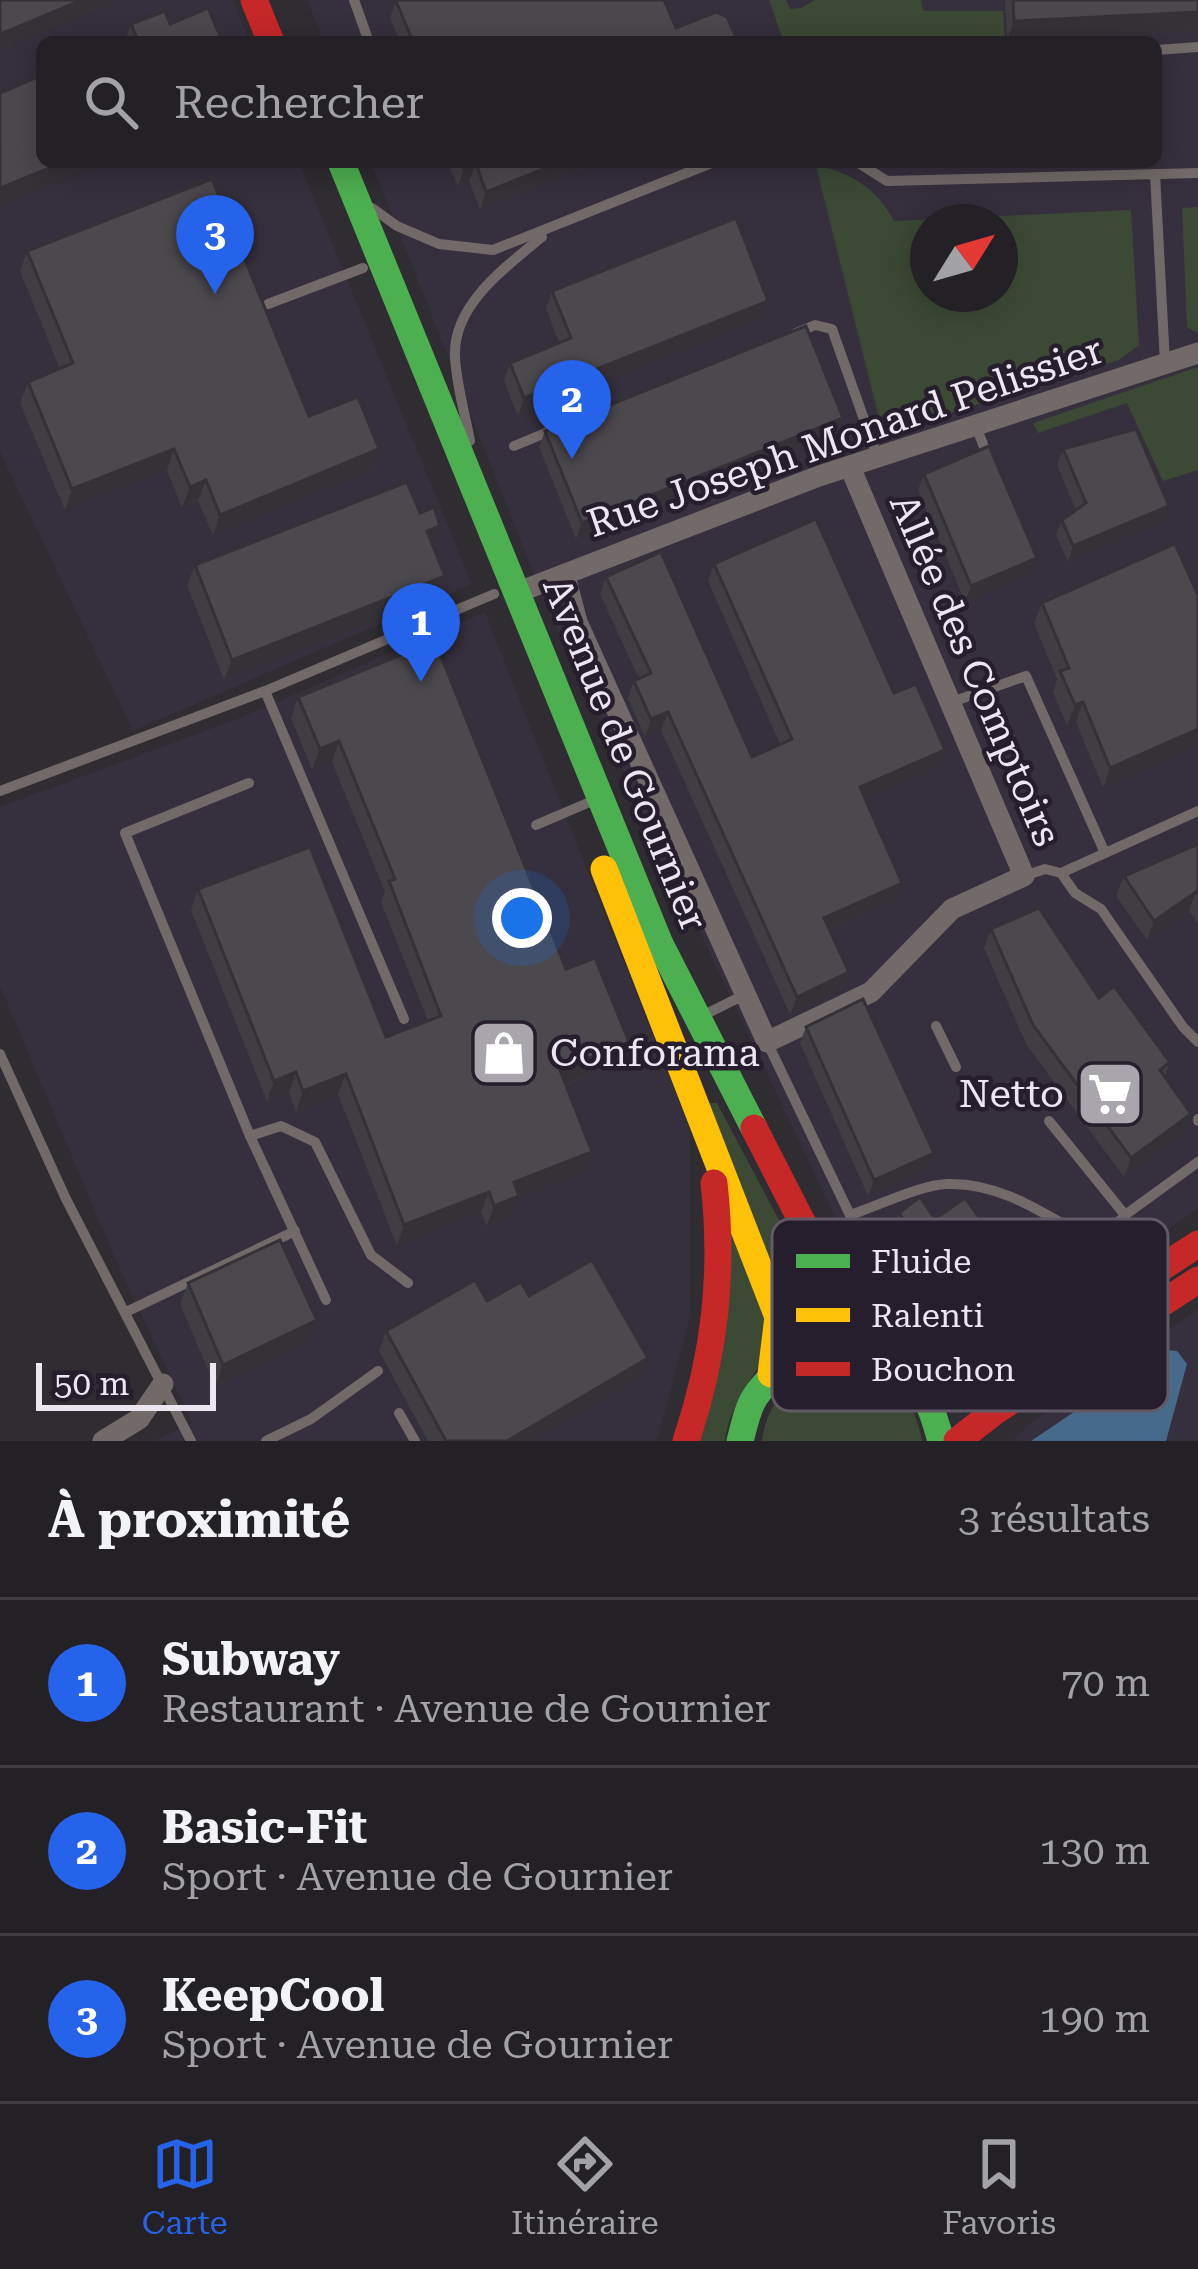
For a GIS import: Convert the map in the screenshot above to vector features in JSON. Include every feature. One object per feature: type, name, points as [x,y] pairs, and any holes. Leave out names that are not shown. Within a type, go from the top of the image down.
[{"type":"main road","points":[[254,0],[269,36]]},
{"type":"main road","points":[[277,0],[292,36]]},
{"type":"main road","name":"Avenue de Gournier","points":[[322,168],[590,802],[685,1080],[772,1300]]},
{"type":"main road","name":"Avenue de Gournier","points":[[343,168],[480,503],[505,594]]},
{"type":"main road","name":"Avenue de Gournier","points":[[590,802],[801,1219]]},
{"type":"main road","points":[[685,1080],[701,1079],[721,1093],[784,1210],[800,1219]]},
{"type":"main road","points":[[686,1441],[718,1329],[720,1225],[710,1146]]},
{"type":"main road","points":[[1168,1264],[1198,1244]]},
{"type":"main road","points":[[1168,1300],[1196,1282]]},
{"type":"main road","name":"Avenue de Gournier","points":[[771,1374],[772,1366]]},
{"type":"main road","points":[[740,1441],[753,1396],[771,1374]]},
{"type":"main road","points":[[933,1411],[940,1441]]},
{"type":"main road","points":[[957,1441],[996,1411]]},
{"type":"street","name":"Rue Joseph Monard Pelissier","points":[[505,594],[565,576],[850,466],[980,436],[1198,353]]},
{"type":"street","name":"Allée des Comptoirs","points":[[767,1042],[871,992],[952,909],[1024,876],[850,466]]},
{"type":"street","points":[[565,576],[577,622],[767,1042]]},
{"type":"street","points":[[103,1441],[139,1418],[163,1384]]},
{"type":"lane","points":[[354,0],[367,36]]},
{"type":"lane","points":[[1162,50],[1198,47]]},
{"type":"lane","points":[[355,196],[397,226],[440,244],[493,250],[699,168]]},
{"type":"lane","points":[[866,168],[887,182],[1198,173]]},
{"type":"lane","points":[[1155,174],[1165,363]]},
{"type":"lane","points":[[480,503],[454,352],[469,306],[549,231]]},
{"type":"lane","points":[[268,304],[363,268]]},
{"type":"lane","points":[[778,340],[815,325],[832,329],[878,459]]},
{"type":"lane","points":[[514,446],[559,428]]},
{"type":"lane","name":"Rue Joseph Monard Pelissier","points":[[0,791],[505,594]]},
{"type":"lane","points":[[949,703],[1026,676],[1106,853]]},
{"type":"lane","points":[[265,691],[404,1019]]},
{"type":"lane","points":[[249,783],[125,833],[250,1136],[326,1300]]},
{"type":"lane","points":[[536,825],[590,802]]},
{"type":"lane","points":[[1061,873],[1198,811]]},
{"type":"lane","points":[[1024,876],[1045,868],[1061,873],[1075,893],[1101,908],[1198,1042]]},
{"type":"lane","points":[[698,1017],[744,995]]},
{"type":"lane","points":[[936,1026],[956,1067]]},
{"type":"lane","points":[[767,1042],[851,1219]]},
{"type":"lane","points":[[0,1054],[66,1199],[191,1441]]},
{"type":"lane","points":[[1048,1121],[1125,1215]]},
{"type":"lane","points":[[250,1136],[281,1126],[314,1142],[371,1256],[408,1283]]},
{"type":"lane","points":[[1121,1219],[1198,1162]]},
{"type":"lane","points":[[850,1215],[944,1184],[995,1188],[1052,1219]]},
{"type":"lane","points":[[969,1210],[970,1186]]},
{"type":"lane","points":[[126,1312],[295,1231]]},
{"type":"lane","points":[[266,1441],[311,1419],[378,1370]]},
{"type":"lane","points":[[399,1413],[416,1441]]},
{"type":"shaded area","points":[[0,0],[233,0],[248,36],[36,36],[36,168],[301,168],[472,584],[133,731],[0,452]]},
{"type":"shaded area","points":[[307,0],[1198,0],[1198,1209],[1168,1229],[1168,1219],[836,1219],[551,618],[373,168],[1162,168],[1162,36],[322,36]]},
{"type":"shaded area","points":[[485,612],[690,1129],[690,1318],[658,1437],[655,1441],[153,1441],[192,1423],[114,1256],[0,986],[0,807],[237,719]]},
{"type":"shaded area","points":[[1198,1310],[1198,1441],[1012,1441],[1048,1411],[1168,1411],[1168,1330]]},
{"type":"green space","points":[[769,0],[786,0],[790,9],[815,0],[921,0],[923,11],[1003,11],[1005,36],[782,36]]},
{"type":"green space","points":[[816,168],[840,172],[862,184],[894,221],[910,220],[910,312],[1018,312],[1018,215],[1131,210],[1139,345],[1119,360],[883,434]]},
{"type":"green space","points":[[1198,207],[1195,332],[1187,327],[1182,208]]},
{"type":"green space","points":[[1198,367],[1198,470],[1163,481],[1127,403],[1038,433],[1033,423]]},
{"type":"green space","points":[[707,1103],[717,1103],[778,1219],[772,1219],[772,1282]]},
{"type":"green space","points":[[732,1213],[758,1285],[766,1343],[731,1417],[725,1441],[698,1441]]},
{"type":"green space","points":[[771,1410],[912,1411],[922,1441],[762,1441]]},
{"type":"water","points":[[1168,1350],[1177,1351],[1187,1364],[1166,1441],[1031,1441],[1076,1411],[1168,1411]]},
{"type":"building","points":[[0,0],[82,0],[0,34]]},
{"type":"building","points":[[664,0],[676,28],[716,12],[727,17],[735,36],[411,36],[396,1]]},
{"type":"building","points":[[1013,0],[1198,0],[1198,12],[1014,21]]},
{"type":"building","points":[[208,8],[220,36],[136,36],[131,24],[165,11],[170,24]]},
{"type":"building","points":[[36,78],[36,168],[49,168],[0,188],[0,93]]},
{"type":"building","points":[[477,168],[546,168],[486,192]]},
{"type":"building","points":[[212,179],[309,416],[358,397],[379,449],[220,515],[206,480],[190,487],[174,449],[72,489],[28,382],[73,363],[27,251]]},
{"type":"building","points":[[736,218],[768,301],[524,398],[510,363],[571,338],[552,291]]},
{"type":"building","points":[[806,326],[843,418],[582,523],[545,431]]},
{"type":"building","points":[[1136,429],[1169,506],[1073,546],[1062,520],[1086,503],[1063,449]]},
{"type":"building","points":[[989,446],[1037,558],[971,586],[924,474]]},
{"type":"building","points":[[407,482],[420,513],[434,507],[440,526],[427,531],[445,576],[232,660],[195,565]]},
{"type":"building","points":[[816,519],[894,693],[916,684],[945,750],[860,787],[902,883],[824,918],[849,972],[797,997],[668,712],[651,719],[634,681],[651,673],[606,577],[661,552],[752,757],[792,739],[714,564]]},
{"type":"building","points":[[1175,544],[1198,595],[1198,729],[1110,768],[1083,702],[1075,705],[1060,671],[1069,668],[1042,603]]},
{"type":"building","points":[[435,641],[566,969],[595,958],[629,1042],[560,1070],[592,1152],[514,1182],[519,1196],[494,1206],[489,1192],[404,1225],[346,1074],[303,1091],[296,1072],[274,1081],[198,889],[310,847],[386,1037],[441,1016],[389,881],[395,879],[339,741],[320,749],[298,697]]},
{"type":"building","points":[[1198,844],[1198,894],[1154,921],[1124,876]]},
{"type":"building","points":[[1039,908],[1099,998],[1114,986],[1170,1062],[1160,1070],[1191,1114],[1131,1158],[1033,1025],[991,929]]},
{"type":"building","points":[[863,999],[934,1153],[874,1180],[806,1027]]},
{"type":"building","points":[[920,1197],[935,1219],[903,1219],[899,1213]]},
{"type":"building","points":[[965,1198],[980,1219],[935,1219]]},
{"type":"building","points":[[280,1240],[317,1320],[223,1365],[188,1283]]},
{"type":"building","points":[[592,1260],[648,1358],[507,1441],[446,1441],[386,1331],[475,1280],[487,1301],[521,1282],[529,1296]]},
{"type":"traffic: fast","points":[[343,168],[660,944],[754,1128]]},
{"type":"traffic: fast","points":[[740,1441],[752,1402],[772,1378]]},
{"type":"traffic: fast","points":[[932,1411],[941,1441]]},
{"type":"traffic: slow","points":[[604,869],[772,1302]]},
{"type":"traffic: slow","points":[[771,1374],[772,1366]]},
{"type":"traffic: jam","points":[[254,0],[269,36]]},
{"type":"traffic: jam","points":[[754,1128],[800,1219]]},
{"type":"traffic: jam","points":[[686,1441],[715,1314],[714,1183]]},
{"type":"traffic: jam","points":[[1168,1263],[1198,1244]]},
{"type":"traffic: jam","points":[[1168,1299],[1198,1280]]},
{"type":"traffic: jam","points":[[957,1441],[996,1411]]},
{"type":"place","name":"KeepCool","points":[[215,294]]},
{"type":"place","name":"Basic-Fit","points":[[572,459]]},
{"type":"place","name":"Subway","points":[[421,682]]},
{"type":"place","name":"Conforama","points":[[504,1053]]},
{"type":"place","name":"Netto","points":[[1110,1094]]}]
